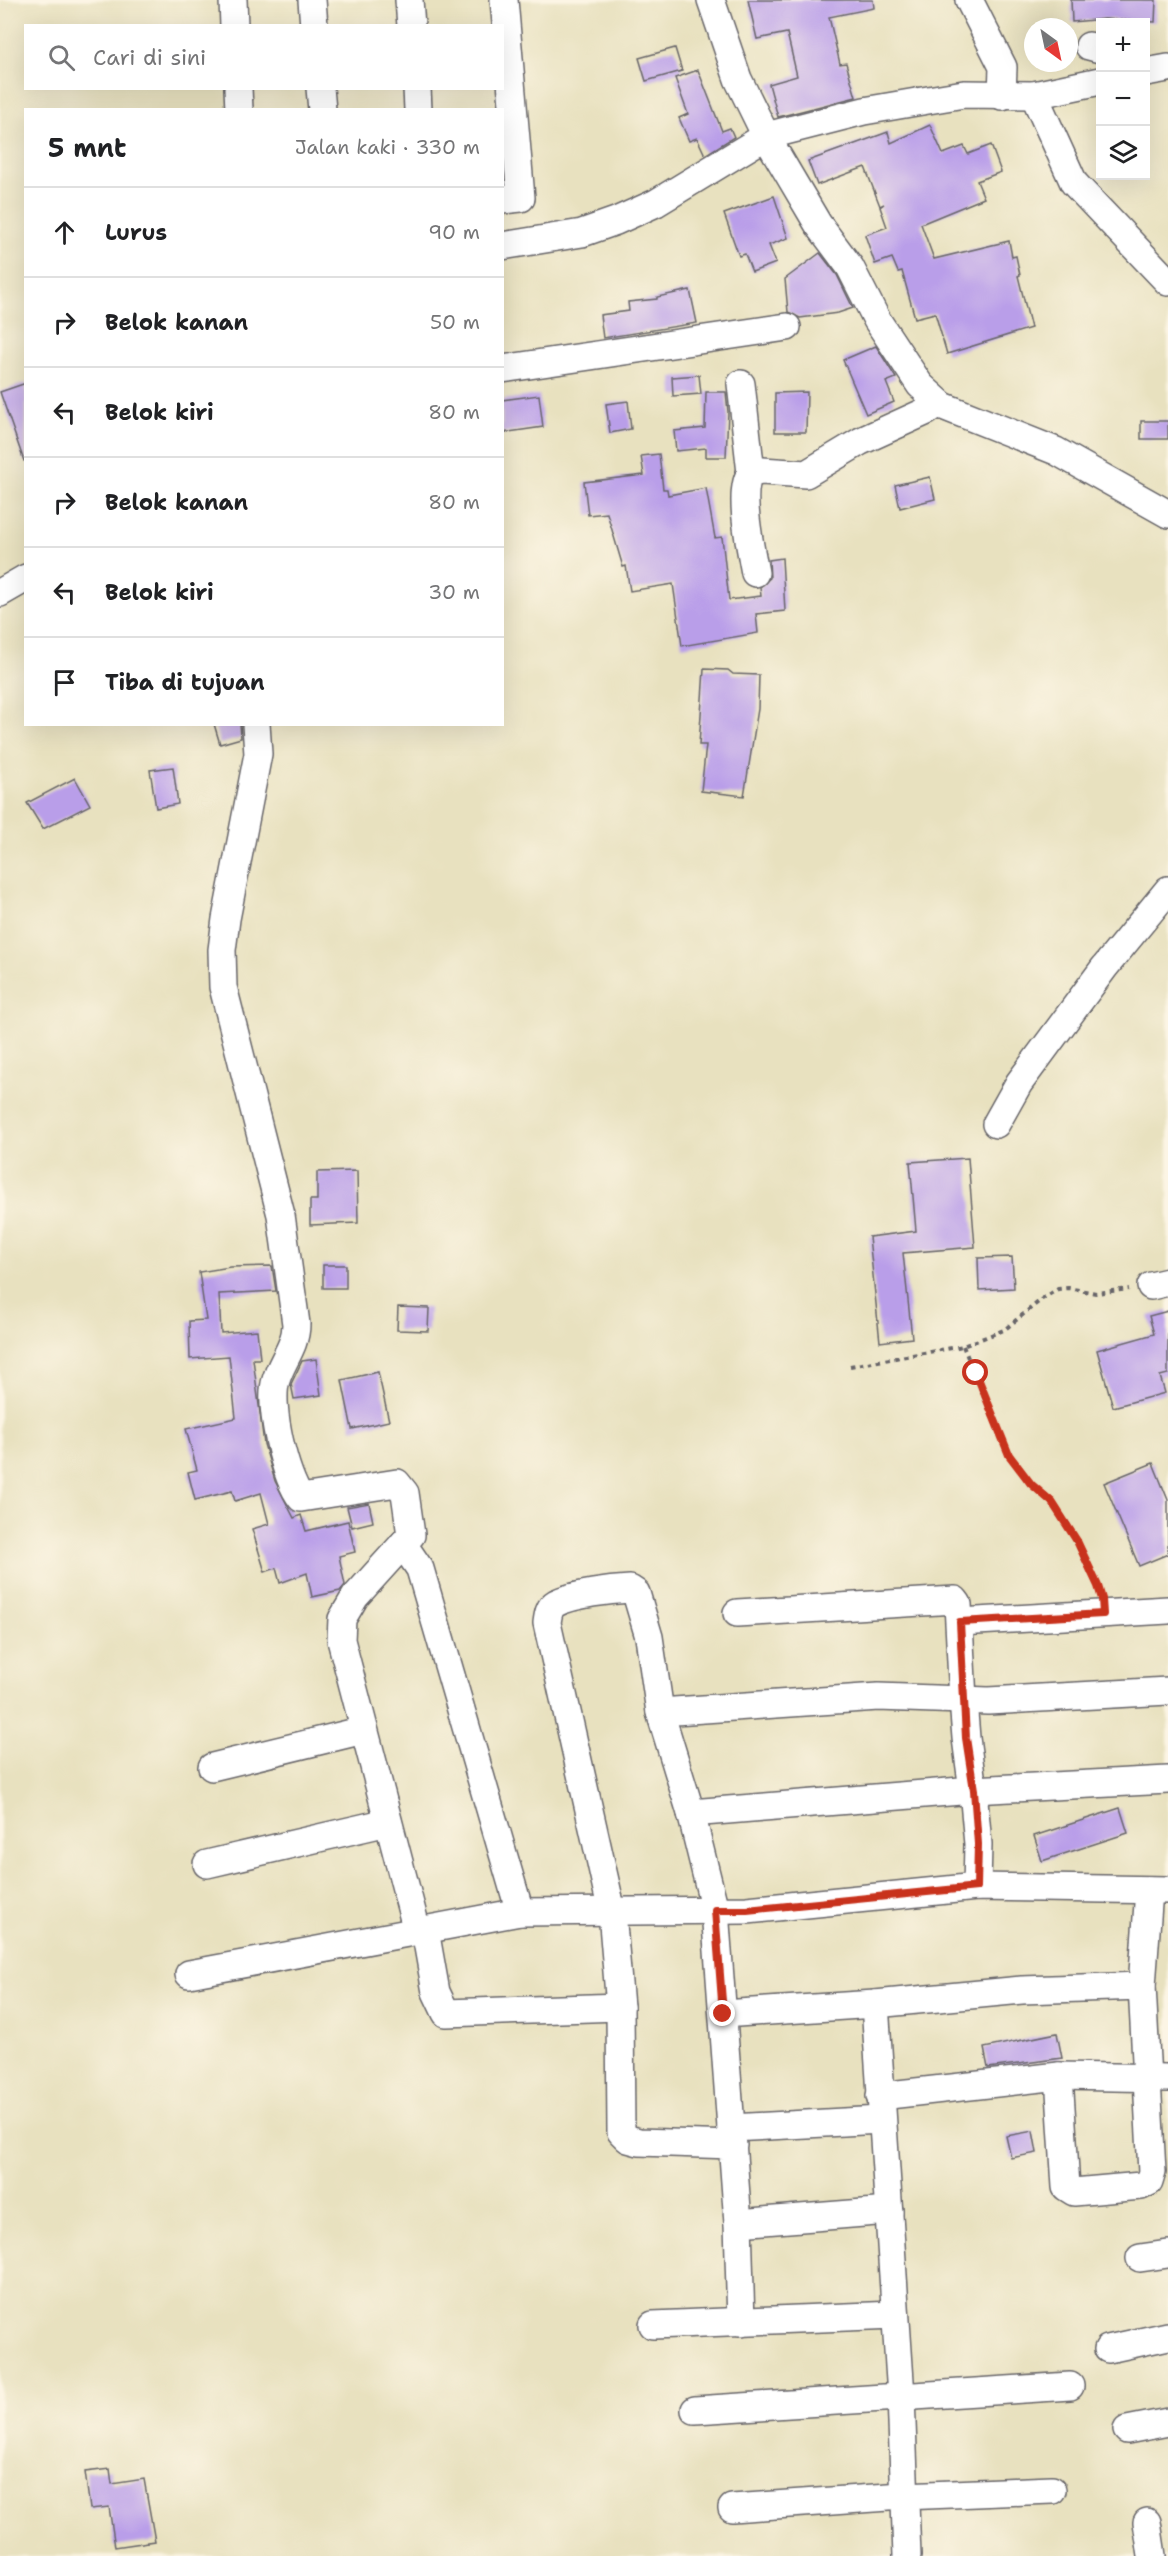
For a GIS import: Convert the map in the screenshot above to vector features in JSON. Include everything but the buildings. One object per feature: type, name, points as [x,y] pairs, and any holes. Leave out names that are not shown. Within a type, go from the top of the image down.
[{"type":"street","points":[[233,0],[234,24]]},
{"type":"street","points":[[312,0],[314,24]]},
{"type":"street","points":[[409,0],[411,24]]},
{"type":"street","points":[[504,0],[521,198],[504,200]]},
{"type":"street","points":[[711,0],[738,79],[766,136],[818,224],[850,267],[877,320],[920,386],[934,400],[957,412],[1056,452],[1168,514]]},
{"type":"street","points":[[969,0],[1003,67],[1002,96]]},
{"type":"street","points":[[1150,71],[1168,68]]},
{"type":"street","points":[[504,246],[582,233],[616,221],[656,203],[766,136],[864,111],[964,94],[1034,95],[1096,82]]},
{"type":"street","points":[[238,90],[239,108]]},
{"type":"street","points":[[320,90],[322,108]]},
{"type":"street","points":[[417,90],[418,108]]},
{"type":"street","points":[[1034,95],[1074,183],[1168,282]]},
{"type":"street","points":[[504,369],[787,327]]},
{"type":"street","points":[[741,384],[751,473],[746,483],[745,506],[755,573]]},
{"type":"street","points":[[751,473],[762,471],[806,474],[861,441],[927,411],[936,405],[934,400]]},
{"type":"street","points":[[1,591],[24,579]]},
{"type":"street","points":[[256,726],[258,754],[222,950],[223,987],[281,1215],[296,1324],[296,1336],[275,1383],[274,1398],[281,1452],[301,1498],[397,1483],[405,1493],[411,1535],[355,1597],[342,1620],[341,1640],[388,1822],[421,1931],[436,1992],[446,2013],[620,2007]]},
{"type":"street","points":[[996,1124],[1019,1083],[1083,996],[1168,890]]},
{"type":"street","points":[[404,1544],[420,1569],[520,1912]]},
{"type":"street","points":[[741,2322],[738,2223],[732,2136],[715,1910],[691,1813],[660,1712],[649,1637],[636,1593],[630,1589],[555,1604],[548,1613],[547,1623],[612,1912],[620,2007],[621,2132],[628,2139],[639,2142],[732,2136],[1059,2076],[1157,2078]]},
{"type":"street","points":[[737,1614],[955,1600],[958,1604],[960,1622],[966,1738],[974,1790],[978,1844],[977,1887]]},
{"type":"street","points":[[960,1622],[1168,1610]]},
{"type":"street","points":[[660,1712],[878,1697],[988,1701],[1168,1691]]},
{"type":"street","points":[[212,1767],[364,1730]]},
{"type":"street","points":[[691,1813],[974,1790],[1168,1780]]},
{"type":"street","points":[[207,1864],[388,1822]]},
{"type":"street","points":[[189,1974],[520,1912],[747,1910],[977,1887],[1158,1890],[1143,1986],[1157,2078],[1151,2179],[1141,2186],[1074,2192],[1066,2187],[1059,2076]]},
{"type":"street","points":[[723,2014],[876,2004],[1022,1990],[1143,1986]]},
{"type":"street","points":[[876,2004],[901,2396],[907,2556]]},
{"type":"street","points":[[738,2223],[889,2211]]},
{"type":"street","points":[[1140,2258],[1168,2254]]},
{"type":"street","points":[[653,2325],[895,2315]]},
{"type":"street","points":[[1108,2349],[1168,2336]]},
{"type":"street","points":[[695,2410],[1070,2386]]},
{"type":"street","points":[[1127,2430],[1168,2422]]},
{"type":"street","points":[[732,2508],[903,2496],[1052,2490]]},
{"type":"street","points":[[1147,2522],[1152,2556]]},
{"type":"path","points":[[850,1366],[963,1346],[1004,1330],[1042,1299],[1059,1289],[1108,1293],[1159,1284]]},
{"type":"path","points":[[963,1346],[1009,1455],[1031,1484],[1052,1502],[1077,1541],[1098,1586],[1103,1614]]},
{"type":"route","points":[[723,2014],[715,1910],[747,1910],[977,1887],[978,1844],[974,1790],[966,1738],[960,1622],[1103,1614],[1098,1586],[1077,1541],[1052,1502],[1031,1484],[1009,1455],[998,1434],[976,1373]]}]
